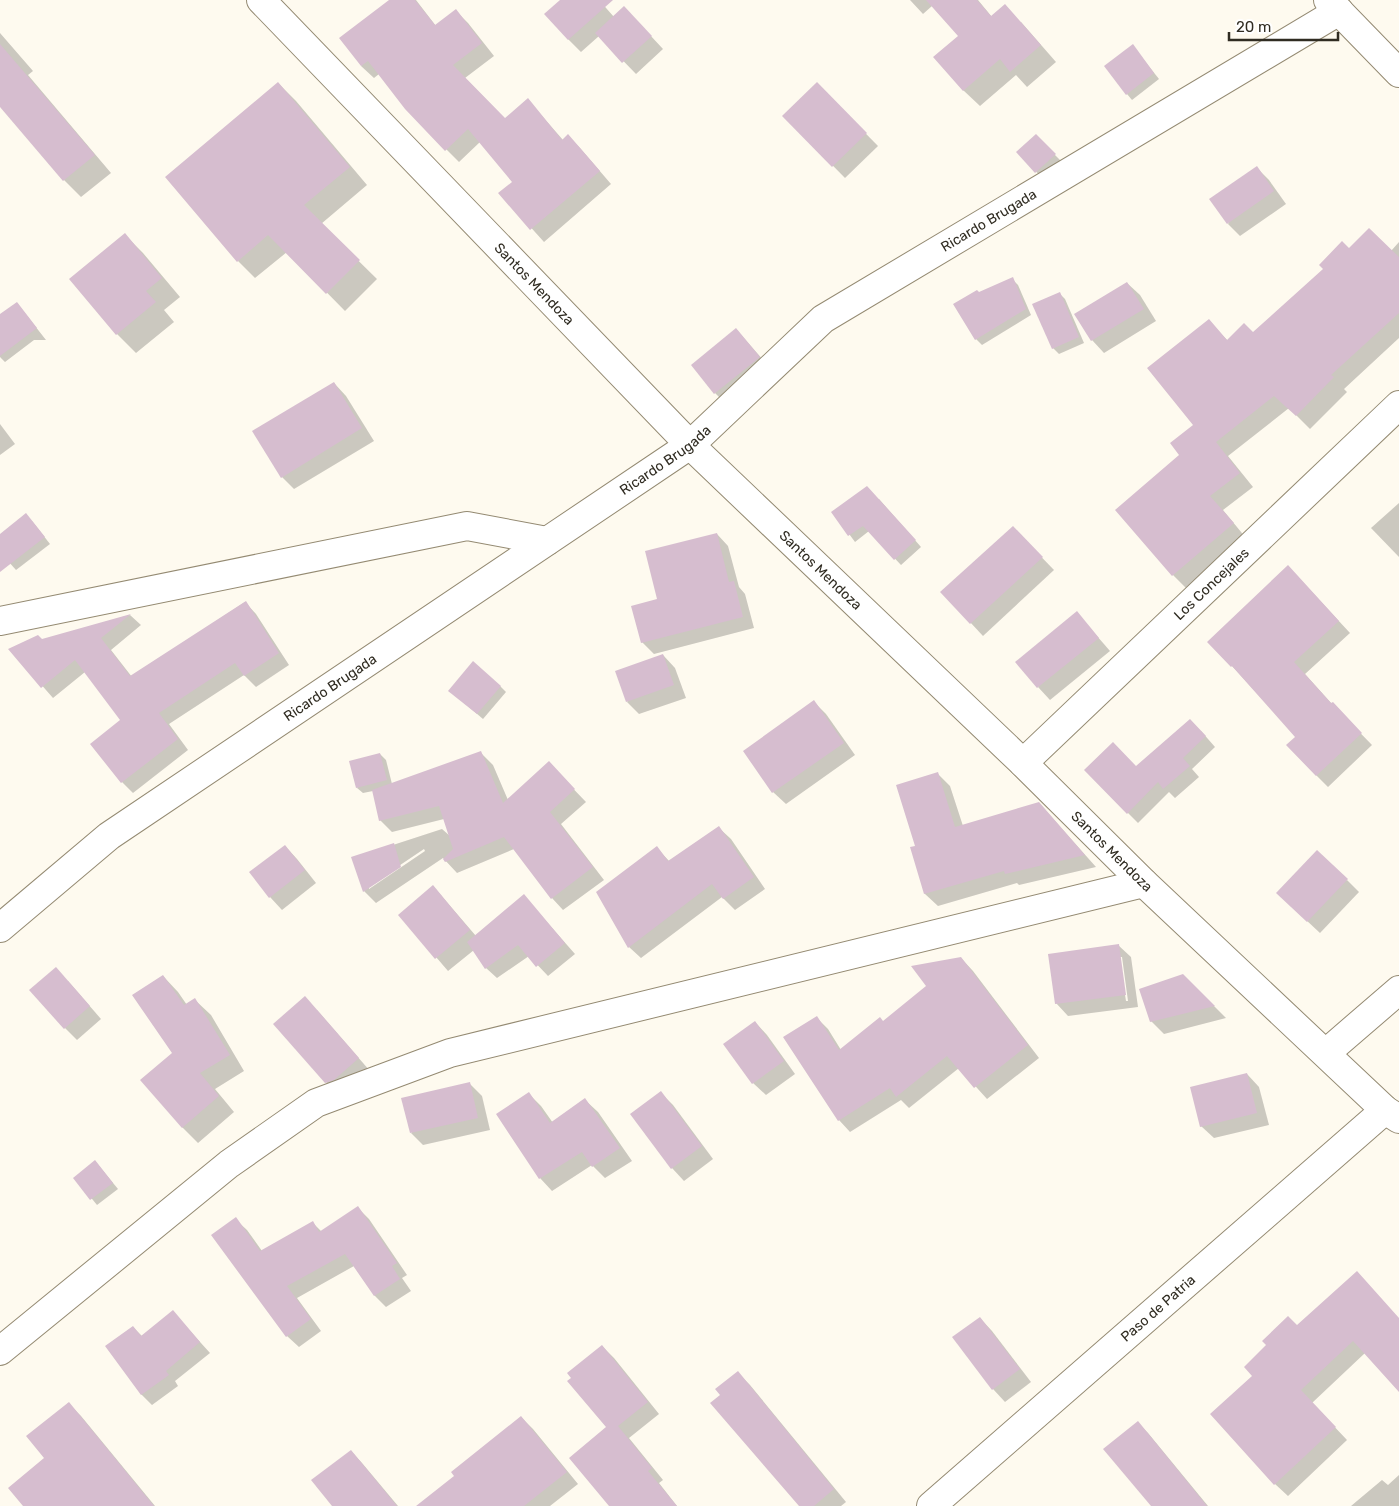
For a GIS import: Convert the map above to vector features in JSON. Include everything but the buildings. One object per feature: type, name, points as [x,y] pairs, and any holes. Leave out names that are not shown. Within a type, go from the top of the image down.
[{"type":"street","name":"Santos Mendoza","points":[[261,0],[690,445],[1024,763],[1144,883],[1392,1114]]},
{"type":"street","name":"Ricardo Brugada","points":[[0,928],[109,836],[690,445],[824,318],[1333,5]]},
{"type":"street","points":[[1333,5],[1399,73]]},
{"type":"street","name":"Los Concejales","points":[[1024,763],[1399,405]]},
{"type":"street","points":[[0,621],[467,526],[547,541]]},
{"type":"street","points":[[0,1351],[229,1164],[316,1103],[450,1053],[1144,883]]},
{"type":"street","points":[[1326,1053],[1399,990]]},
{"type":"street","name":"Paso de Patria","points":[[931,1506],[1392,1114]]}]
